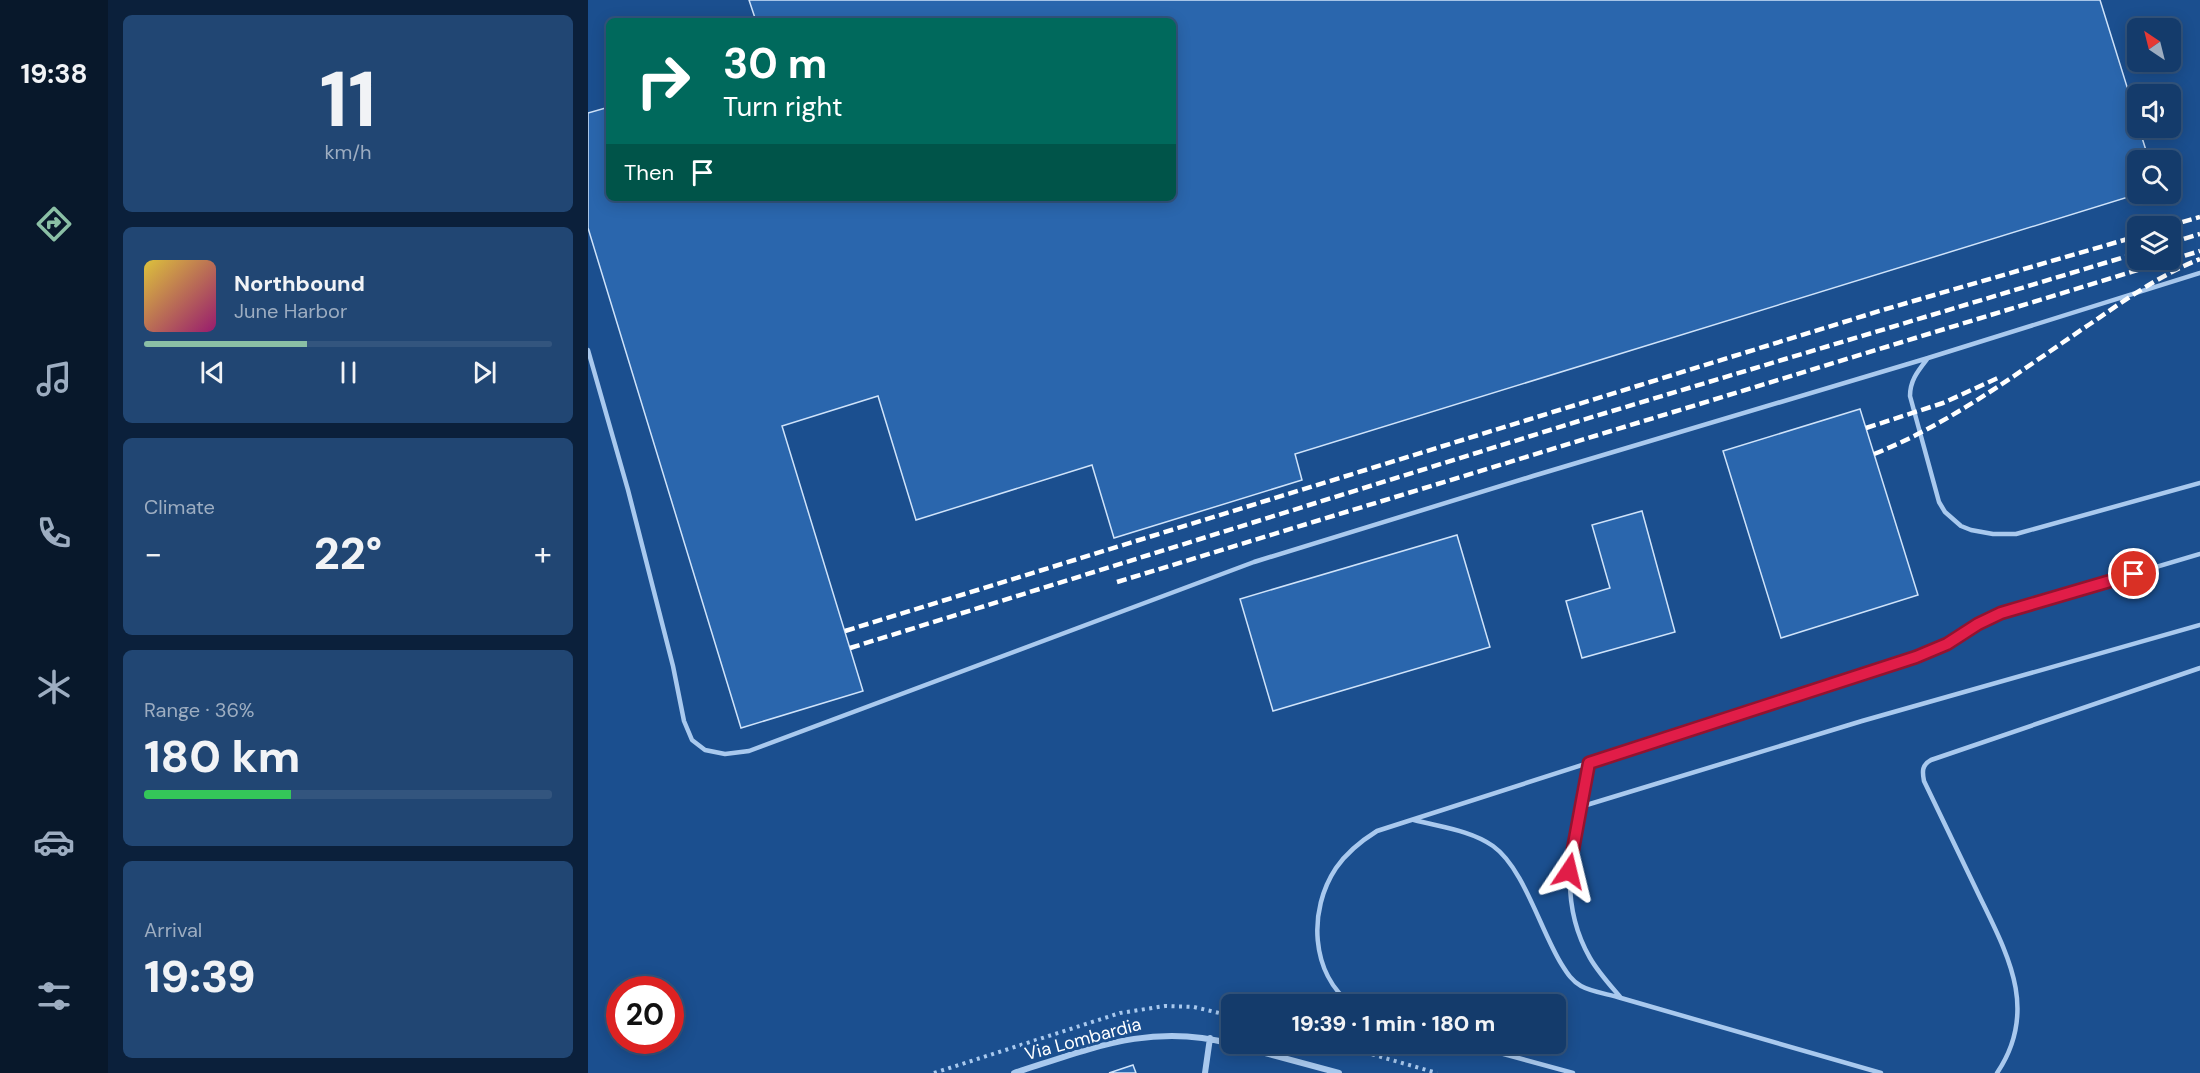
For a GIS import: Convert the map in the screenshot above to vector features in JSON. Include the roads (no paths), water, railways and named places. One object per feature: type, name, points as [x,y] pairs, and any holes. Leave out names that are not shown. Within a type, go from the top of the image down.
[{"type":"street","name":"Via Lombardia","points":[[1014,1073],[1089,1049],[1136,1038],[1178,1034],[1221,1041]]},
{"type":"street","points":[[1205,1073],[1210,1038]]},
{"type":"street","name":"Via Lombardia","points":[[1269,1054],[1338,1073]]},
{"type":"lane","points":[[588,351],[628,490],[673,666],[684,721],[692,740],[705,750],[725,754],[749,751],[1254,562],[1928,358],[2200,273]]},
{"type":"lane","points":[[1928,358],[1914,375],[1910,386],[1910,396],[1939,502],[1945,512],[1961,526],[1994,534],[2016,534],[2200,483]]},
{"type":"lane","points":[[1340,994],[1322,965],[1317,925],[1320,904],[1336,868],[1361,841],[1377,831],[1916,657],[1947,644],[1978,624],[2001,613],[2200,554]]},
{"type":"lane","points":[[1580,807],[1862,721],[2200,625]]},
{"type":"lane","points":[[1996,1073],[2012,1045],[2018,1022],[2014,977],[2003,944],[1924,781],[1923,766],[1931,760],[2200,668]]},
{"type":"lane","points":[[1589,763],[1569,871],[1574,919],[1591,960],[1621,998]]},
{"type":"lane","points":[[1412,820],[1477,837],[1506,858],[1551,946],[1573,980],[1580,986],[1881,1073]]},
{"type":"lane","points":[[1504,1054],[1573,1073]]},
{"type":"railway","points":[[2181,222],[2200,217]]},
{"type":"railway","points":[[2181,240],[2200,234]]},
{"type":"railway","points":[[845,631],[1886,309],[2127,239]]},
{"type":"railway","points":[[1117,582],[2200,251]]},
{"type":"railway","points":[[850,648],[1579,421],[2127,256]]},
{"type":"railway","points":[[1874,454],[1958,412],[2143,288],[2200,259]]},
{"type":"railway","points":[[1866,428],[1943,403],[2000,377]]}]
